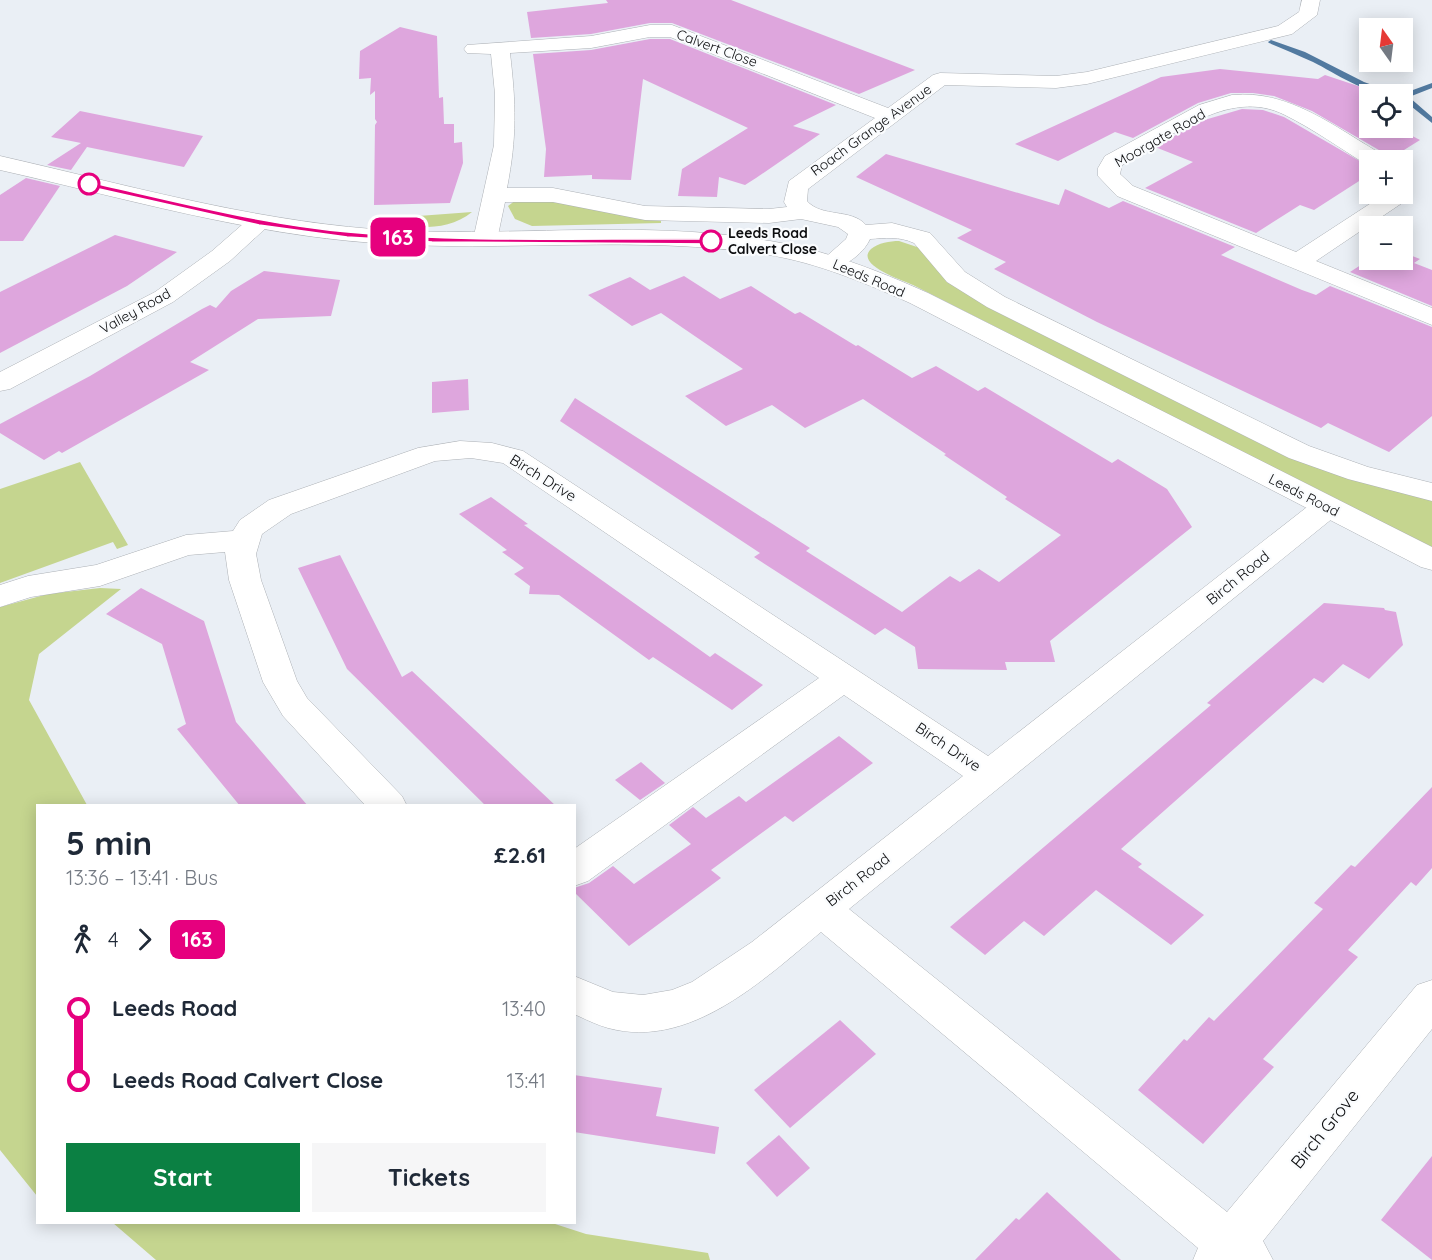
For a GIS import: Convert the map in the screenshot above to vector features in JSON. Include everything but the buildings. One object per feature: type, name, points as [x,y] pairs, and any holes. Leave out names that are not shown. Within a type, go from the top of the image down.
[{"type":"street","name":"Roach Grange Avenue","points":[[803,212],[795,202],[794,194],[803,179],[940,79],[1056,82],[1087,78],[1285,30],[1308,15],[1311,0]]},
{"type":"street","name":"Calvert Close","points":[[474,49],[591,42],[650,31],[672,31],[890,116]]},
{"type":"street","points":[[485,240],[505,144],[505,94],[500,48]]},
{"type":"street","name":"Moorgate Road","points":[[1359,150],[1291,110],[1269,103],[1245,100],[1219,104],[1113,161],[1109,168],[1109,176],[1125,191],[1432,317]]},
{"type":"street","name":"Leeds Road","points":[[0,164],[259,222],[347,234],[485,240],[688,239],[771,248],[832,262],[873,278],[960,320],[1432,560]]},
{"type":"street","points":[[495,195],[553,195],[668,214],[769,216],[803,212],[846,222],[860,233],[892,230],[914,234],[922,238],[956,277],[996,302],[1299,452],[1358,473],[1432,492]]},
{"type":"street","points":[[1298,261],[1383,204]]},
{"type":"street","name":"Valley Road","points":[[0,382],[164,297],[221,256],[259,222]]},
{"type":"street","points":[[832,262],[857,242],[860,233]]},
{"type":"street","name":"Birch Drive","points":[[243,540],[251,527],[280,507],[428,454],[451,449],[494,450],[513,457],[990,776]]},
{"type":"street","name":"Birch Road","points":[[1232,1255],[821,909],[1327,507]]},
{"type":"street","points":[[0,596],[28,587],[100,575],[186,545],[243,540],[240,567],[280,682],[295,707],[387,804]]},
{"type":"street","points":[[576,869],[845,677]]},
{"type":"street","points":[[576,995],[592,1005],[622,1014],[654,1015],[685,1007],[712,993],[821,909]]},
{"type":"street","name":"Birch Grove","points":[[1232,1255],[1432,998]]},
{"type":"green space","points":[[542,199],[661,219],[661,223],[532,226],[515,219],[508,206],[516,200]]},
{"type":"green space","points":[[472,212],[462,219],[439,226],[377,225],[378,219]]},
{"type":"green space","points":[[899,241],[920,248],[944,274],[1285,456],[1344,477],[1432,500],[1432,548],[913,285],[882,272],[869,261],[868,255],[874,247]]},
{"type":"green space","points":[[80,462],[128,545],[117,549],[113,542],[0,583],[0,489]]},
{"type":"green space","points":[[100,588],[121,589],[39,654],[29,700],[86,804],[36,804],[36,1195],[0,1150],[0,607],[48,594]]},
{"type":"green space","points":[[114,1224],[555,1224],[586,1234],[708,1253],[710,1260],[156,1260]]},
{"type":"waterway","points":[[1271,42],[1287,47],[1362,84]]},
{"type":"waterway","points":[[1413,93],[1432,85]]},
{"type":"waterway","points":[[1413,104],[1432,121]]},
{"type":"bus line","name":"163","points":[[89,184],[259,222],[347,234],[432,239],[688,239],[711,241]]},
{"type":"place","name":"Leeds Road Calvert Close","points":[[711,241]]}]
